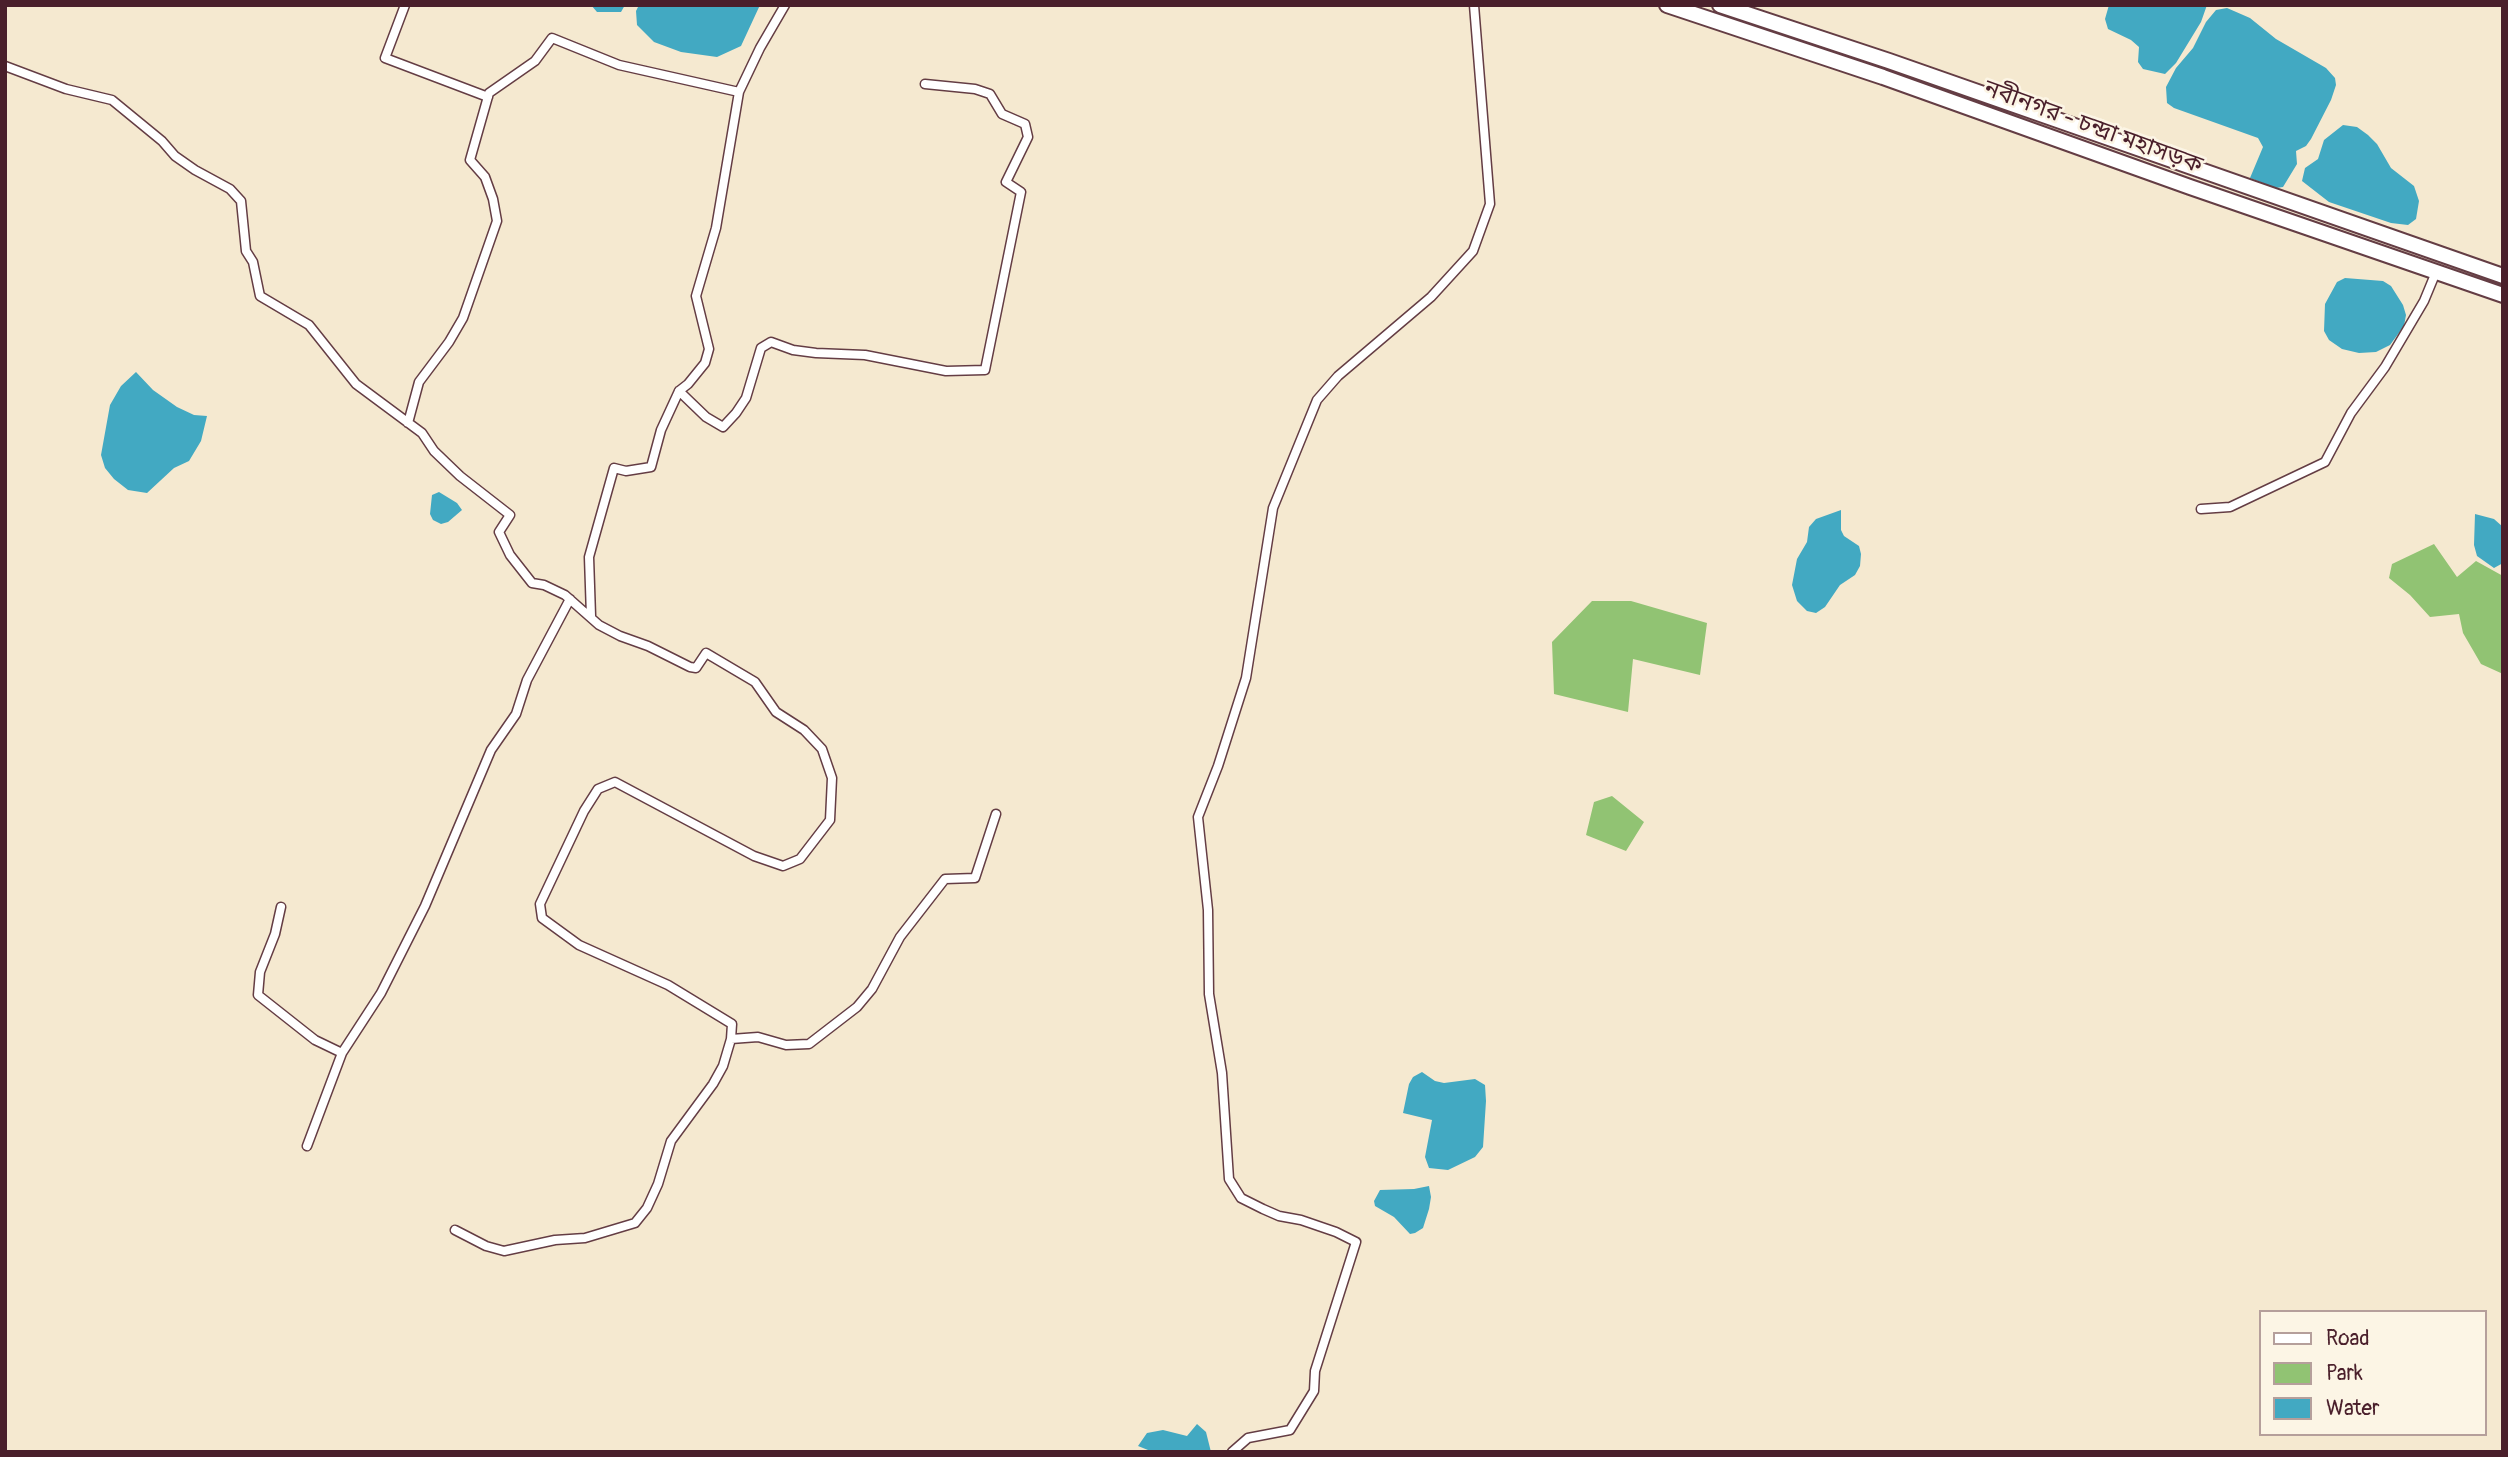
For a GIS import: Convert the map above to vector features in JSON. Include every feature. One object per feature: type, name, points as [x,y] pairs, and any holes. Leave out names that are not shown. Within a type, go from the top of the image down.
[{"type":"highway","name":"নবীনগর - চন্দ্রা মহাসড়ক","points":[[1667,5],[2503,295]]},
{"type":"highway","name":"নবীনগর - চন্দ্রা মহাসড়ক","points":[[1720,5],[1929,75],[2503,276]]},
{"type":"highway","points":[[1923,92],[1929,75]]},
{"type":"street","points":[[405,5],[385,58],[488,97]]},
{"type":"street","points":[[590,616],[589,557],[614,468],[626,471],[651,467],[661,430],[679,391],[705,363],[709,349],[696,296],[716,228],[739,92],[760,48],[786,5]]},
{"type":"street","points":[[1232,1452],[1248,1438],[1290,1430],[1314,1391],[1315,1371],[1356,1242],[1336,1232],[1263,1209],[1241,1198],[1229,1179],[1222,1073],[1209,994],[1208,910],[1198,817],[1218,766],[1246,678],[1273,508],[1317,400],[1338,376],[1431,297],[1473,251],[1490,204],[1474,5]]},
{"type":"street","points":[[408,423],[419,382],[463,318],[497,221],[485,177],[470,160],[489,93],[535,61],[552,38],[619,65],[739,92]]},
{"type":"street","points":[[5,66],[66,89],[112,100],[162,141],[175,156],[230,189],[241,201],[246,251],[253,262],[260,296],[309,325],[356,384],[422,433],[434,451],[460,476],[510,515],[499,532],[510,555],[532,583],[544,585],[570,599],[599,625],[690,667],[696,668],[706,653],[755,682],[776,712],[804,730],[822,749],[832,778],[830,820],[800,859],[783,866],[754,856],[615,782],[598,789],[584,811],[540,904],[542,918],[579,945],[668,985],[732,1024],[732,1039],[723,1066],[713,1084],[671,1142],[658,1184],[635,1223],[585,1238],[555,1240],[504,1251],[486,1246],[455,1230]]},
{"type":"street","points":[[679,391],[695,409],[723,427],[746,398],[761,348],[771,342],[793,350],[865,355],[946,371],[985,370],[1021,192],[1006,182],[1028,137],[1025,124],[1002,114],[990,94],[975,89],[925,84]]},
{"type":"street","points":[[2201,509],[2230,507],[2325,462],[2351,413],[2385,367],[2424,301],[2436,272]]},
{"type":"street","points":[[307,1146],[342,1054],[387,981],[425,906],[491,750],[516,714],[527,680],[570,599]]},
{"type":"street","points":[[732,1039],[758,1037],[786,1045],[809,1044],[857,1007],[872,989],[900,937],[945,879],[975,878],[996,814]]},
{"type":"street","points":[[281,907],[275,934],[260,972],[258,995],[314,1040],[342,1054]]},
{"type":"green space","points":[[2434,544],[2457,577],[2476,561],[2503,576],[2503,674],[2481,664],[2463,633],[2459,614],[2430,617],[2410,595],[2389,578],[2392,564]]},
{"type":"green space","points":[[1592,601],[1631,601],[1707,623],[1700,675],[1633,659],[1628,712],[1554,694],[1552,642]]},
{"type":"green space","points":[[1612,796],[1644,822],[1626,851],[1586,835],[1594,802]]},
{"type":"water","points":[[591,5],[625,5],[621,12],[597,12]]},
{"type":"water","points":[[639,5],[760,5],[741,46],[717,57],[681,52],[654,42],[637,25],[636,11]]},
{"type":"water","points":[[2109,5],[2207,5],[2201,22],[2176,63],[2165,74],[2143,69],[2138,62],[2139,47],[2108,29],[2105,19]]},
{"type":"water","points":[[2227,8],[2250,18],[2276,39],[2326,68],[2335,78],[2336,85],[2331,100],[2311,139],[2306,146],[2296,151],[2297,164],[2283,187],[2276,188],[2250,178],[2263,147],[2258,138],[2174,108],[2167,103],[2166,87],[2176,68],[2193,48],[2206,22],[2216,10]]},
{"type":"water","points":[[2343,125],[2357,127],[2368,135],[2377,144],[2391,168],[2414,186],[2419,201],[2416,219],[2408,225],[2391,223],[2329,202],[2302,181],[2305,168],[2318,159],[2324,140]]},
{"type":"water","points":[[2345,278],[2383,281],[2391,286],[2406,315],[2404,326],[2390,345],[2376,352],[2359,353],[2342,349],[2329,340],[2324,331],[2325,304],[2337,282]]},
{"type":"water","points":[[136,372],[153,390],[177,407],[194,415],[207,416],[201,441],[189,461],[174,468],[147,493],[128,490],[114,479],[105,468],[101,455],[110,405],[121,386]]},
{"type":"water","points":[[439,492],[457,503],[462,510],[448,522],[441,524],[433,520],[430,514],[432,495]]},
{"type":"water","points":[[1841,510],[1841,530],[1844,536],[1859,546],[1860,566],[1855,575],[1840,585],[1825,607],[1816,613],[1807,611],[1797,601],[1792,585],[1797,559],[1807,542],[1809,527],[1816,519]]},
{"type":"water","points":[[2475,514],[2494,519],[2503,527],[2503,563],[2494,568],[2477,556],[2474,545]]},
{"type":"water","points":[[1422,1072],[1435,1081],[1444,1083],[1475,1079],[1485,1085],[1483,1147],[1475,1157],[1448,1170],[1429,1168],[1425,1157],[1432,1120],[1403,1113],[1409,1084],[1413,1077]]},
{"type":"water","points":[[1429,1186],[1429,1209],[1423,1228],[1415,1233],[1410,1234],[1394,1217],[1375,1206],[1374,1201],[1380,1190]]},
{"type":"water","points":[[1197,1424],[1206,1432],[1211,1452],[1153,1452],[1138,1446],[1147,1433],[1163,1430],[1187,1436]]}]
